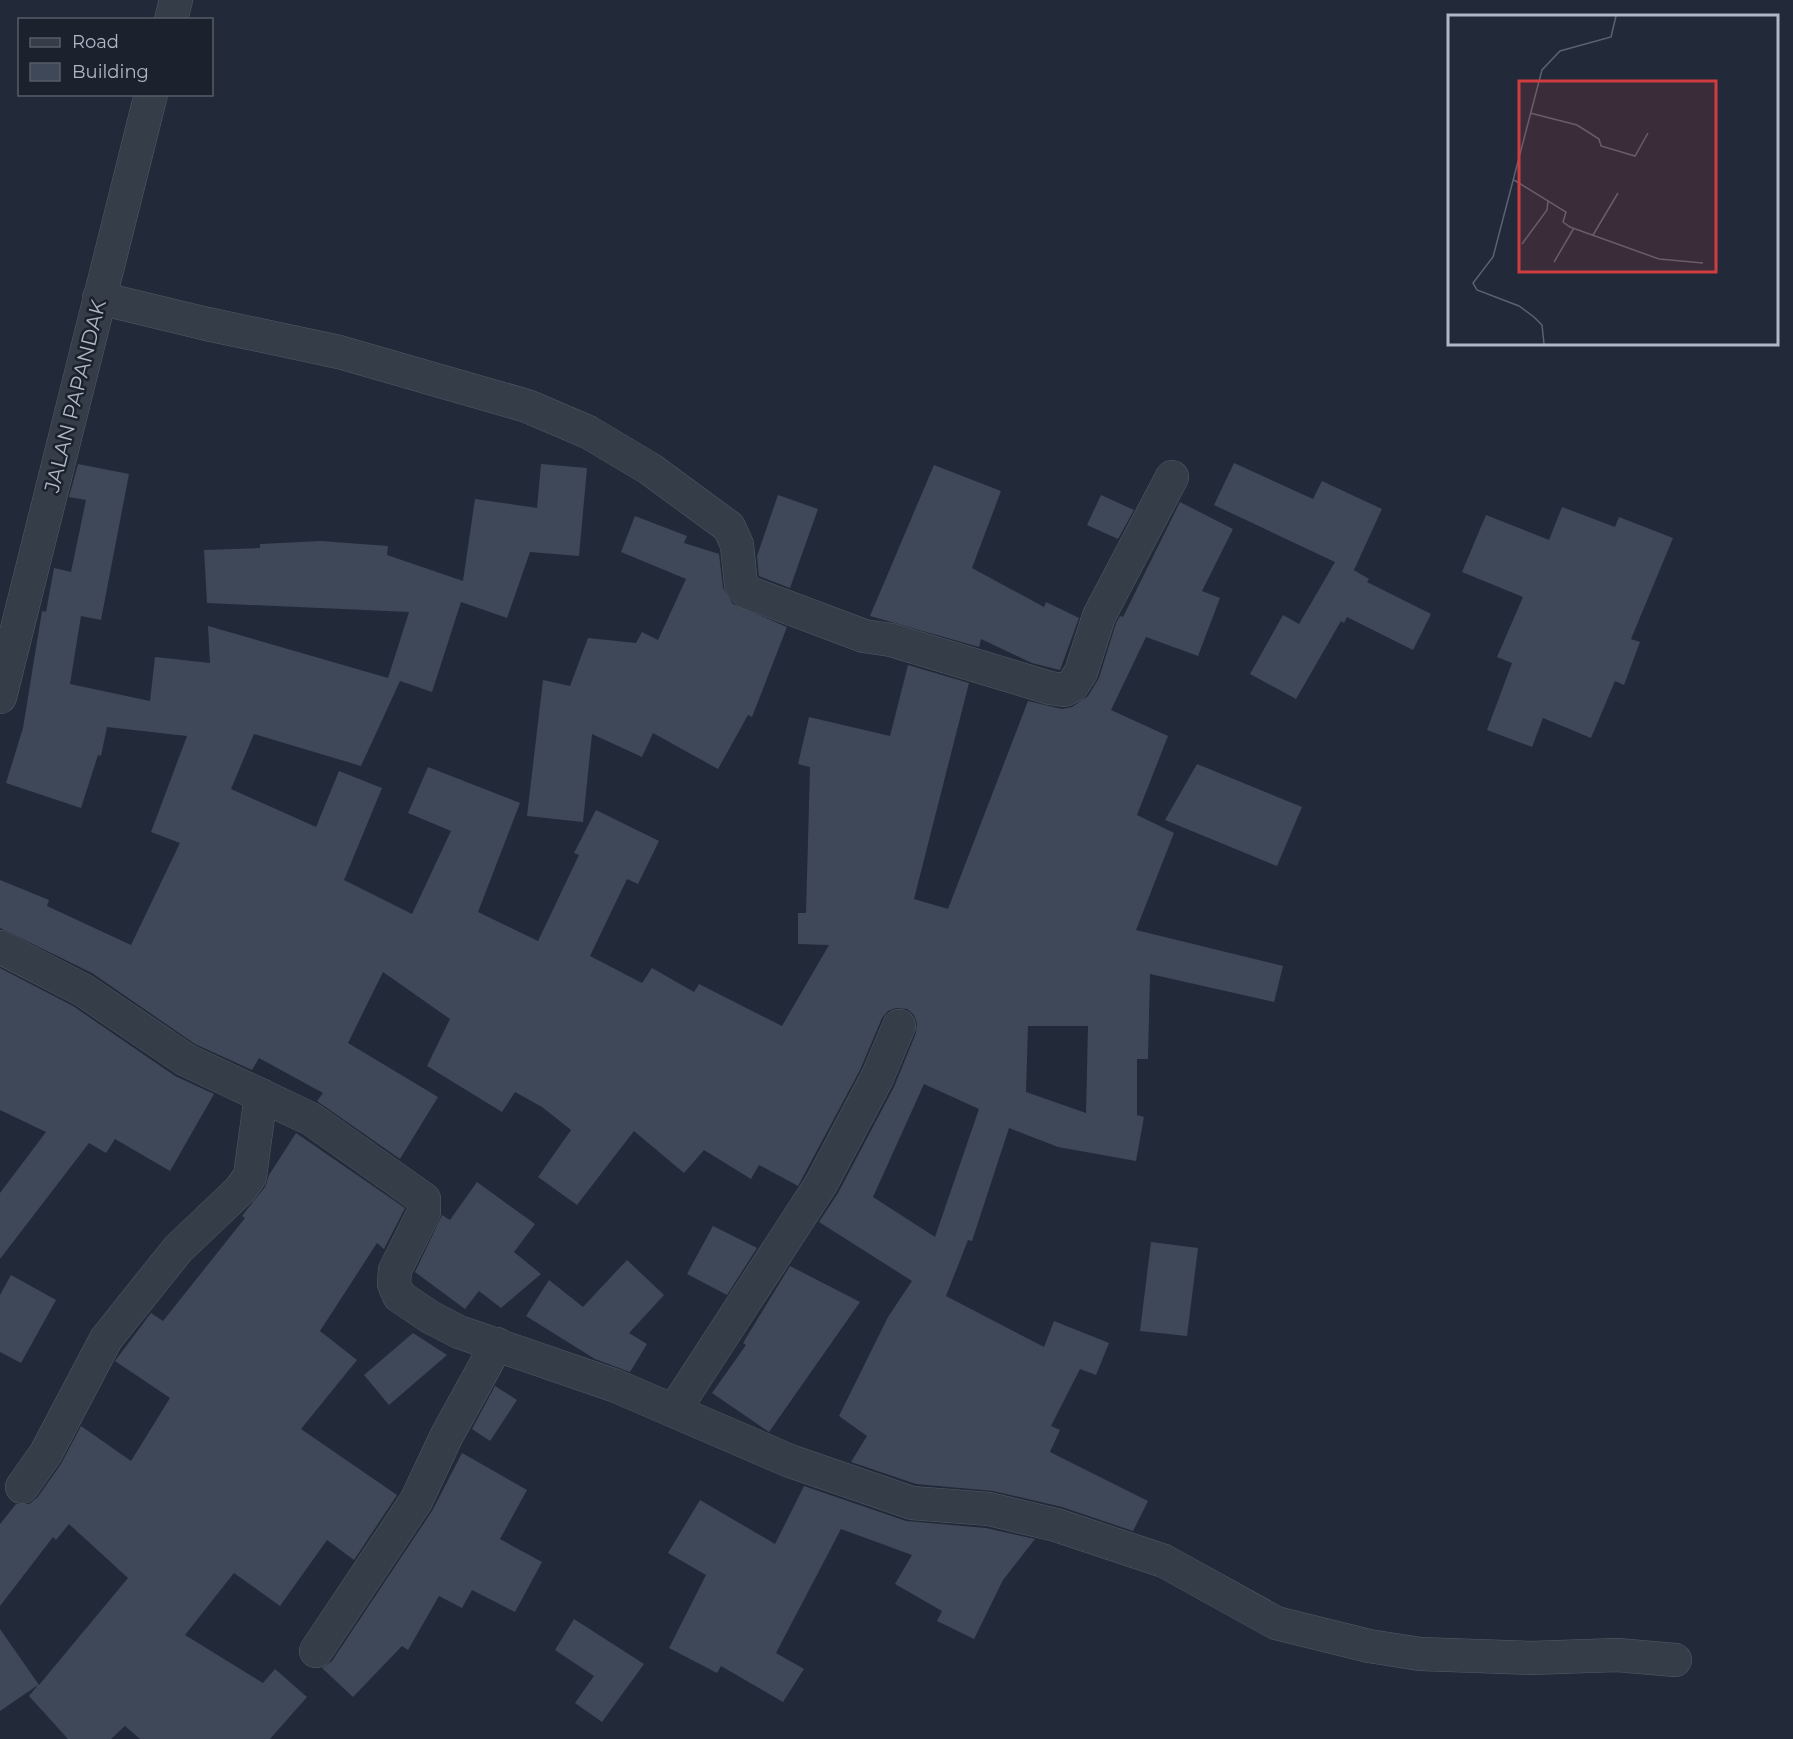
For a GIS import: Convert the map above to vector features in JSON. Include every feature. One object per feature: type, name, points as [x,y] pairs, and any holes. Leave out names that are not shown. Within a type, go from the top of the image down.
[{"type":"street","points":[[172,18],[176,0]]},
{"type":"street","name":"JALAN PAPANDAK","points":[[0,697],[150,96]]},
{"type":"street","points":[[99,298],[339,352],[527,406],[588,432],[659,475],[729,526],[737,545],[739,578],[747,592],[864,636],[891,640],[1050,688],[1064,690],[1072,686],[1081,672],[1099,616],[1172,477]]},
{"type":"street","points":[[0,947],[83,990],[186,1060],[311,1119],[424,1199],[424,1212],[395,1270],[394,1284],[399,1296],[459,1332],[675,1409],[790,1461],[912,1503],[989,1509],[1056,1525],[1164,1561],[1276,1623],[1369,1646],[1420,1654],[1531,1658],[1617,1655],[1676,1659]]},
{"type":"street","points":[[675,1409],[821,1184],[877,1078],[899,1026]]},
{"type":"street","points":[[22,1486],[46,1453],[106,1339],[178,1249],[240,1190],[250,1176],[261,1095]]},
{"type":"street","points":[[316,1651],[416,1501],[446,1437],[497,1344]]},
{"type":"building","points":[[1234,463],[1313,499],[1322,481],[1382,509],[1354,570],[1352,569],[1369,579],[1367,582],[1431,614],[1413,650],[1347,617],[1344,623],[1341,621],[1296,699],[1250,674],[1283,615],[1299,624],[1335,562],[1214,505]]},
{"type":"building","points":[[78,464],[129,474],[101,620],[81,616],[70,684],[150,701],[155,657],[210,663],[208,626],[388,678],[409,612],[207,603],[204,550],[260,548],[260,544],[321,541],[388,546],[387,555],[463,581],[475,499],[537,508],[541,464],[587,468],[579,556],[530,552],[507,618],[461,602],[432,692],[400,681],[361,766],[254,734],[231,789],[316,827],[339,771],[382,788],[344,880],[412,914],[451,831],[408,813],[428,767],[520,803],[478,912],[538,941],[579,855],[574,853],[596,810],[659,841],[638,884],[627,879],[590,956],[642,983],[652,968],[694,992],[699,984],[782,1026],[829,945],[798,944],[798,913],[806,913],[810,767],[798,764],[809,717],[890,736],[908,665],[969,683],[914,899],[948,909],[1028,701],[1062,709],[1072,707],[1088,696],[1099,678],[1116,623],[1120,616],[1123,617],[1180,502],[1233,529],[1202,591],[1220,598],[1198,656],[1146,637],[1111,710],[1168,736],[1137,815],[1174,833],[1136,930],[1283,966],[1274,1002],[1150,974],[1148,1059],[1137,1059],[1137,1115],[1144,1117],[1136,1161],[1058,1147],[1009,1128],[972,1241],[968,1240],[946,1296],[1044,1347],[1054,1321],[1109,1343],[1096,1375],[1080,1369],[1051,1426],[1060,1430],[1050,1452],[1148,1501],[1133,1531],[1062,1507],[993,1491],[916,1484],[851,1462],[867,1436],[839,1416],[888,1317],[912,1281],[819,1222],[838,1193],[894,1087],[916,1033],[917,1023],[914,1015],[907,1009],[896,1008],[888,1011],[882,1018],[860,1070],[798,1186],[759,1165],[751,1179],[704,1150],[684,1173],[634,1131],[577,1205],[538,1177],[571,1130],[542,1107],[515,1092],[502,1112],[427,1066],[450,1019],[383,972],[348,1043],[438,1097],[400,1159],[317,1101],[323,1093],[259,1058],[252,1070],[195,1044],[92,973],[0,928],[0,880],[49,900],[47,906],[131,945],[180,843],[151,832],[187,736],[107,727],[101,756],[98,755],[81,808],[6,783],[23,728],[42,611],[46,612],[54,568],[71,572],[86,500],[69,497]],"holes":[[[1028,1026],[1088,1026],[1086,1113],[1026,1092]],[[924,1084],[979,1109],[935,1237],[873,1197]]]},
{"type":"building","points":[[934,465],[1001,491],[972,568],[1044,607],[1046,602],[1079,618],[1060,670],[1032,663],[981,639],[979,647],[870,616]]},
{"type":"building","points":[[778,495],[818,509],[790,588],[759,576],[757,556]]},
{"type":"building","points":[[1101,495],[1134,510],[1118,539],[1087,525]]},
{"type":"building","points":[[1562,507],[1615,527],[1619,517],[1673,538],[1631,639],[1640,642],[1624,685],[1615,681],[1591,738],[1543,718],[1532,747],[1487,730],[1512,663],[1497,657],[1523,597],[1462,572],[1486,515],[1549,540]]},
{"type":"building","points":[[635,516],[687,536],[684,543],[719,554],[723,588],[733,604],[787,627],[752,717],[748,715],[718,769],[653,733],[642,757],[592,734],[583,822],[527,816],[543,680],[570,686],[588,638],[636,643],[642,632],[658,640],[686,579],[621,552]]},
{"type":"building","points":[[1197,764],[1302,807],[1277,866],[1165,820]]},
{"type":"building","points":[[0,968],[73,1006],[175,1076],[214,1094],[170,1171],[115,1139],[106,1153],[89,1143],[0,1259],[0,1193],[46,1132],[0,1110]]},
{"type":"building","points":[[296,1133],[405,1208],[384,1249],[377,1243],[320,1331],[357,1360],[301,1429],[397,1495],[354,1560],[327,1540],[280,1606],[234,1573],[185,1635],[263,1683],[275,1669],[307,1697],[270,1739],[140,1739],[125,1726],[111,1739],[68,1739],[29,1696],[38,1685],[0,1711],[0,1629],[39,1685],[128,1578],[69,1524],[56,1540],[53,1537],[0,1606],[0,1524],[16,1504],[29,1504],[37,1498],[61,1464],[81,1426],[131,1461],[170,1398],[115,1361],[151,1313],[163,1321],[245,1218],[242,1216],[265,1187],[269,1175]]},
{"type":"building","points":[[477,1182],[535,1224],[514,1252],[541,1274],[501,1308],[479,1291],[465,1309],[415,1272],[442,1215],[450,1220]]},
{"type":"building","points":[[713,1226],[757,1248],[727,1295],[687,1274]]},
{"type":"building","points":[[1151,1242],[1198,1248],[1187,1336],[1140,1331]]},
{"type":"building","points":[[627,1260],[664,1295],[629,1333],[647,1344],[630,1372],[595,1359],[526,1316],[549,1280],[583,1307]]},
{"type":"building","points":[[790,1266],[860,1302],[769,1432],[712,1393],[746,1345],[743,1343]]},
{"type":"building","points":[[11,1275],[56,1300],[21,1363],[0,1352],[0,1295]]},
{"type":"building","points":[[413,1333],[447,1355],[389,1405],[364,1375]]},
{"type":"building","points":[[495,1386],[517,1400],[490,1441],[472,1429]]},
{"type":"building","points":[[462,1453],[527,1490],[500,1539],[542,1562],[515,1612],[472,1590],[462,1608],[439,1596],[408,1650],[402,1646],[353,1697],[322,1668],[332,1661],[432,1511]]},
{"type":"building","points":[[804,1486],[906,1521],[986,1528],[1035,1539],[1003,1580],[974,1639],[937,1621],[942,1611],[895,1584],[912,1555],[841,1529],[776,1653],[804,1669],[783,1702],[721,1666],[717,1673],[669,1648],[706,1575],[668,1553],[700,1500],[775,1544]]},
{"type":"building","points":[[574,1619],[644,1664],[602,1722],[575,1703],[594,1676],[555,1650]]}]
